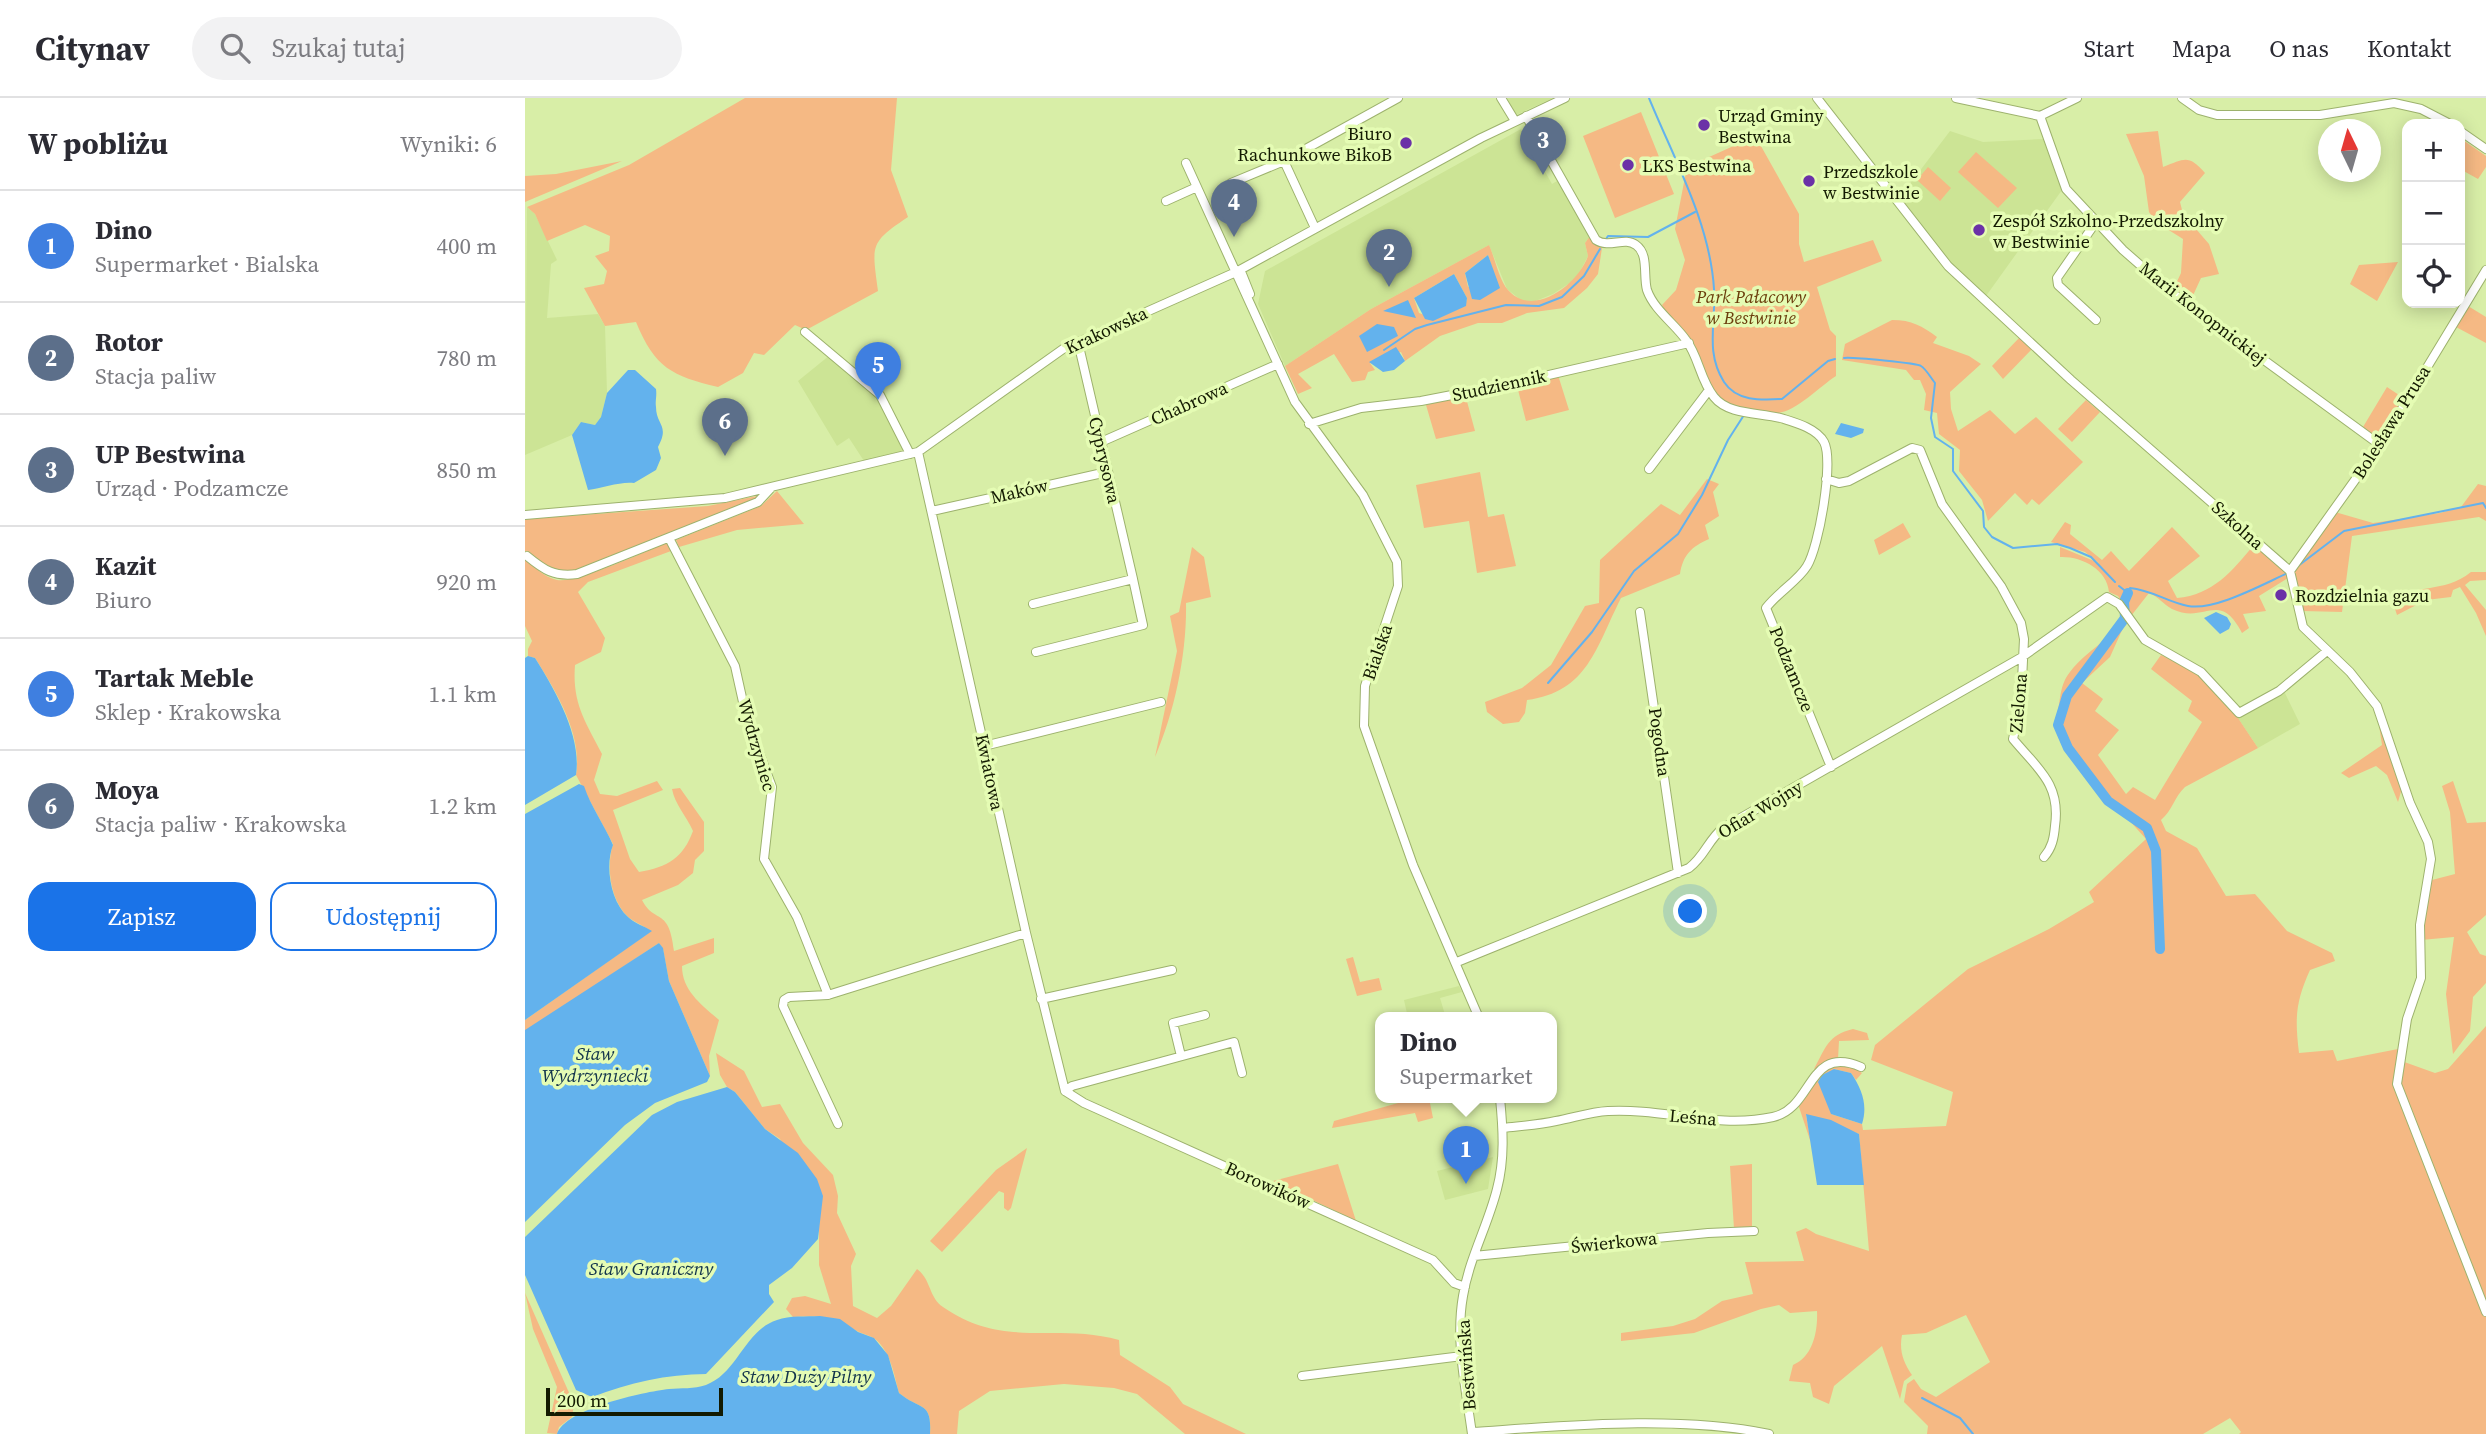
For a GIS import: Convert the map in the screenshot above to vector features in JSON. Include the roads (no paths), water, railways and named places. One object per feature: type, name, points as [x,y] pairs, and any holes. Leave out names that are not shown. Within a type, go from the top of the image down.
[{"type":"street","points":[[1231,183],[1284,161],[1398,98]]},
{"type":"street","points":[[1501,98],[1515,121]]},
{"type":"street","name":"Krakowska","points":[[525,515],[705,502],[914,453],[1050,357],[1078,342],[1237,276],[1257,261],[1315,228],[1515,121],[1565,98]]},
{"type":"street","name":"Szkolna","points":[[1817,98],[1948,267],[2071,380],[2290,570]]},
{"type":"street","points":[[1956,98],[2023,115],[2040,116],[2077,98]]},
{"type":"street","points":[[2182,98],[2199,110],[2217,115],[2320,115],[2394,103],[2421,109],[2440,119]]},
{"type":"street","points":[[1526,116],[1596,240],[1610,245],[1625,241],[1635,243],[1641,250],[1647,291],[1689,343],[1709,390],[1649,469]]},
{"type":"street","name":"Marii Konopnickiej","points":[[2040,116],[2066,189],[2123,250],[2171,292],[2380,445]]},
{"type":"street","points":[[2465,134],[2486,149]]},
{"type":"street","points":[[1284,161],[1315,228]]},
{"type":"street","name":"Bialska","points":[[1186,163],[1278,364],[1309,424],[1363,495],[1397,562],[1398,586],[1365,686],[1364,726],[1413,865],[1477,1012]]},
{"type":"street","points":[[1166,201],[1197,187]]},
{"type":"street","points":[[2096,222],[2057,278],[2058,285],[2096,320]]},
{"type":"street","name":"Bolesława Prusa","points":[[2290,570],[2380,445],[2486,270]]},
{"type":"street","points":[[805,332],[880,395],[914,453]]},
{"type":"street","name":"Cyprysowa","points":[[1036,652],[1143,625],[1078,342]]},
{"type":"street","name":"Studziennik","points":[[1309,424],[1361,408],[1421,401],[1514,383],[1689,343]]},
{"type":"street","name":"Chabrowa","points":[[1101,442],[1278,364]]},
{"type":"street","name":"Podzamcze","points":[[1709,390],[1721,404],[1730,409],[1783,418],[1815,432],[1825,442],[1828,457],[1822,520],[1812,556],[1806,568],[1779,592],[1766,608],[1831,767]]},
{"type":"street","name":"Zielona","points":[[1826,479],[1839,483],[1849,481],[1912,448],[1920,450],[1942,504],[2011,602],[2021,623],[2024,639],[2021,702],[2012,734],[2051,783],[2057,807],[2052,849],[2045,857]]},
{"type":"street","name":"Kwiatowa","points":[[914,453],[932,511],[1041,999],[1065,1091]]},
{"type":"street","name":"Maków","points":[[932,511],[1107,472]]},
{"type":"street","points":[[527,556],[545,570],[560,576],[577,574],[758,502],[769,489]]},
{"type":"street","name":"Wydrzyniec","points":[[669,538],[735,666],[747,720],[772,787],[763,844],[764,859],[797,918],[828,995]]},
{"type":"street","points":[[2290,570],[2303,627],[2350,671],[2377,706],[2410,803],[2428,842],[2429,878],[2420,925],[2421,978],[2407,1018],[2397,1084],[2486,1312]]},
{"type":"street","points":[[1033,604],[1132,579]]},
{"type":"street","name":"Ofiar Wojny","points":[[1457,962],[1678,873],[1702,858],[1712,836],[1723,828],[2022,657],[2107,597],[2112,597],[2145,640],[2201,672],[2239,713],[2279,691],[2327,650]]},
{"type":"street","name":"Pogodna","points":[[1640,612],[1678,873]]},
{"type":"street","points":[[984,746],[1161,702]]},
{"type":"street","points":[[838,1124],[783,1006],[784,1000],[789,997],[828,995],[1026,933]]},
{"type":"street","points":[[1041,999],[1172,970]]},
{"type":"street","points":[[1181,1056],[1173,1023],[1205,1015]]},
{"type":"street","points":[[1065,1091],[1072,1086],[1234,1042],[1242,1073]]},
{"type":"street","name":"Leśna","points":[[1503,1128],[1536,1125],[1608,1111],[1704,1120],[1772,1117],[1799,1099],[1818,1070],[1827,1065],[1836,1062],[1861,1068]]},
{"type":"street","name":"Borowików","points":[[1065,1091],[1433,1260],[1454,1283],[1465,1287]]},
{"type":"street","points":[[1474,1256],[1497,1189],[1503,1158],[1500,1103]]},
{"type":"street","name":"Świerkowa","points":[[1474,1256],[1754,1231]]},
{"type":"street","name":"Bestwińska","points":[[1472,1433],[1462,1356],[1461,1318],[1465,1287],[1474,1256]]},
{"type":"street","points":[[1302,1376],[1462,1356]]},
{"type":"street","points":[[1472,1433],[1663,1425],[1714,1426],[1769,1434]]},
{"type":"water","points":[[1488,255],[1500,288],[1480,300],[1472,299],[1465,273]]},
{"type":"water","points":[[1454,274],[1467,298],[1466,306],[1433,321],[1425,319],[1414,298]]},
{"type":"water","points":[[1408,300],[1416,318],[1383,311]]},
{"type":"water","points":[[1377,324],[1394,327],[1398,336],[1367,352],[1359,336]]},
{"type":"water","points":[[1396,347],[1405,361],[1394,370],[1383,372],[1369,362]]},
{"type":"water","points":[[628,370],[635,370],[656,389],[657,413],[663,429],[658,447],[661,458],[656,470],[634,483],[588,490],[572,435],[581,422],[595,425],[601,417],[607,393]]},
{"type":"water","points":[[1841,423],[1864,429],[1863,433],[1851,438],[1835,434]]},
{"type":"water","points":[[2216,612],[2227,617],[2231,624],[2229,629],[2220,634],[2204,618]]},
{"type":"water","points":[[525,658],[535,658],[551,684],[571,729],[577,760],[576,775],[525,805]]},
{"type":"water","points":[[579,784],[584,786],[613,845],[609,872],[617,902],[630,919],[652,931],[525,1020],[525,814]]},
{"type":"water","name":"Staw Wydrzyniecki","points":[[659,943],[663,948],[669,981],[710,1076],[707,1082],[655,1103],[625,1125],[525,1222],[525,1030]]},
{"type":"water","points":[[1834,1069],[1851,1073],[1858,1085],[1864,1104],[1862,1124],[1831,1114],[1818,1082],[1822,1075]]},
{"type":"water","name":"Staw Graniczny","points":[[727,1087],[735,1092],[765,1129],[798,1153],[817,1179],[823,1196],[818,1239],[792,1268],[769,1285],[769,1294],[774,1302],[706,1374],[648,1380],[592,1397],[576,1390],[525,1275],[525,1237],[652,1115],[677,1102]]},
{"type":"water","points":[[1806,1114],[1831,1120],[1859,1134],[1864,1185],[1817,1185]]},
{"type":"water","name":"Staw Duży Pilny","points":[[820,1316],[840,1319],[858,1332],[874,1338],[888,1355],[899,1393],[927,1411],[930,1434],[557,1434],[563,1425],[574,1417],[606,1403],[657,1391],[706,1385],[726,1372],[766,1325],[787,1317]]},
{"type":"waterway","points":[[1649,98],[1689,192],[1706,240],[1714,289],[1713,349],[1718,371],[1724,382],[1729,389],[1743,396],[1782,399],[1828,361],[1835,359]]},
{"type":"waterway","points":[[1606,239],[1608,236],[1648,237],[1695,212]]},
{"type":"waterway","points":[[1384,350],[1415,329],[1427,325],[1506,305],[1539,306],[1562,297],[1584,276],[1600,249]]},
{"type":"waterway","points":[[1844,358],[1908,363],[1921,366],[1927,371],[1935,383],[1931,418],[1935,437],[1953,449],[1953,471],[1983,511],[1984,527],[1992,537],[2013,548],[2057,544],[2070,548],[2091,557],[2115,582]]},
{"type":"waterway","points":[[1548,683],[1592,632],[1634,571],[1678,534],[1744,415]]},
{"type":"waterway","points":[[2298,566],[2344,531],[2483,503],[2486,508]]},
{"type":"waterway","points":[[2119,586],[2128,593],[2130,588],[2138,589],[2180,604],[2199,606],[2239,596],[2288,573]]},
{"type":"waterway","points":[[2128,593],[2124,602],[2125,618],[2067,696],[2058,725],[2068,748],[2108,801],[2147,828],[2156,851],[2160,949]]},
{"type":"waterway","points":[[1922,1398],[1960,1418],[1973,1434]]},
{"type":"place","name":"Urząd Gminy Bestwina","points":[[1704,125]]},
{"type":"place","name":"Biuro Rachunkowe BikoB","points":[[1406,143]]},
{"type":"place","name":"LKS Bestwina","points":[[1628,165]]},
{"type":"place","name":"UP Bestwina","points":[[1543,175]]},
{"type":"place","name":"Przedszkole w Bestwinie","points":[[1809,181]]},
{"type":"place","name":"Zespół Szkolno-Przedszkolny w Bestwinie","points":[[1979,230]]},
{"type":"place","name":"Kazit","points":[[1234,237]]},
{"type":"place","name":"Rotor","points":[[1389,287]]},
{"type":"place","name":"Tartak Meble","points":[[878,400]]},
{"type":"place","name":"Moya","points":[[725,456]]},
{"type":"place","name":"Rozdzielnia gazu","points":[[2281,595]]},
{"type":"place","name":"Dino","points":[[1466,1184]]},
{"type":"park label","name":"Park Pałacowy w Bestwinie","points":[[1751,306]]}]
